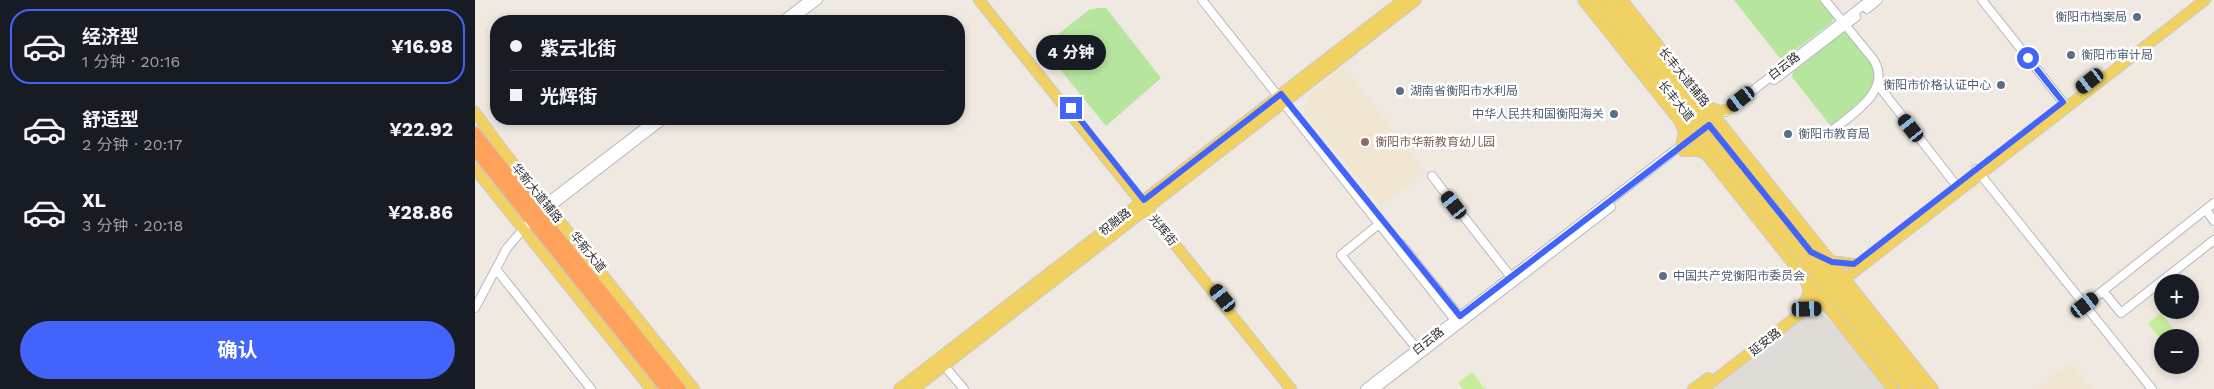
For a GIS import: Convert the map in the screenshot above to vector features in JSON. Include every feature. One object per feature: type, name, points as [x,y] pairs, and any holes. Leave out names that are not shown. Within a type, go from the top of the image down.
[{"type":"highway","name":"华新大道","points":[[475,132],[666,389]]},
{"type":"highway","name":"华新大道","points":[[475,150],[537,215],[657,351],[680,389]]},
{"type":"main road","name":"光辉街","points":[[979,0],[1296,389]]},
{"type":"main road","name":"光辉街","points":[[985,0],[1291,389]]},
{"type":"main road","name":"祝融路","points":[[1282,99],[1403,0]]},
{"type":"main road","name":"祝融路","points":[[914,389],[941,364],[1145,204],[1416,0]]},
{"type":"main road","name":"长丰大道辅路","points":[[1583,0],[1680,121],[1733,138],[1832,262],[1830,310],[1893,389]]},
{"type":"main road","name":"长丰大道","points":[[1596,0],[1811,252],[1851,319],[1902,365]]},
{"type":"main road","name":"长丰大道","points":[[1609,0],[1686,96],[1724,161],[1831,286],[1902,365],[1914,387]]},
{"type":"main road","name":"长丰大道辅路","points":[[1622,0],[1708,107],[1705,153],[1800,273],[1831,286],[1857,293],[1899,346],[1902,365],[1933,389]]},
{"type":"main road","name":"延安路","points":[[1693,389],[1805,306],[1979,172],[2195,0]]},
{"type":"main road","name":"延安路","points":[[2065,104],[2205,0]]},
{"type":"main road","points":[[1666,55],[1673,79]]},
{"type":"main road","points":[[1686,96],[1708,107],[1729,112],[1729,131],[1733,138]]},
{"type":"main road","name":"华新大道辅路","points":[[475,112],[537,215],[651,389]]},
{"type":"main road","points":[[1680,121],[1684,132],[1682,148],[1705,153],[1724,161]]},
{"type":"main road","name":"华新大道辅路","points":[[475,169],[537,215]]},
{"type":"main road","name":"延安路","points":[[1856,267],[1956,185],[1979,172]]},
{"type":"main road","points":[[1811,252],[1832,262],[1856,267],[1854,285],[1857,293]]},
{"type":"main road","points":[[1800,273],[1809,292],[1805,306],[1830,310],[1851,319]]},
{"type":"main road","name":"延安路","points":[[1703,389],[1805,306]]},
{"type":"main road","points":[[657,351],[694,389]]},
{"type":"main road","name":"祝融路","points":[[899,389],[941,364]]},
{"type":"main road","points":[[1902,365],[1914,387]]},
{"type":"street","points":[[790,15],[809,0]]},
{"type":"street","points":[[799,15],[818,0]]},
{"type":"street","points":[[1202,0],[1457,318]]},
{"type":"street","points":[[1206,0],[1379,224],[1457,318]]},
{"type":"street","points":[[1825,0],[1877,64],[1878,85],[1956,185]]},
{"type":"street","name":"白云路","points":[[1844,23],[1870,0]]},
{"type":"street","name":"白云路","points":[[1365,389],[1844,23],[1878,0]]},
{"type":"street","points":[[1982,0],[2065,104]]},
{"type":"street","points":[[1830,132],[1863,105],[1878,85]]},
{"type":"street","points":[[475,308],[507,248],[537,215],[648,125]]},
{"type":"street","points":[[537,215],[656,125]]},
{"type":"street","name":"白云路","points":[[1375,389],[1682,148]]},
{"type":"street","points":[[1979,172],[2152,389]]},
{"type":"street","points":[[1432,176],[1511,277]]},
{"type":"street","points":[[2085,305],[2214,203]]},
{"type":"street","points":[[2205,210],[2214,221]]},
{"type":"street","points":[[1379,224],[1341,255],[1417,349]]},
{"type":"street","points":[[2103,291],[2121,313],[2214,240]]},
{"type":"street","points":[[496,269],[591,389]]},
{"type":"street","points":[[941,364],[958,389]]},
{"type":"street","points":[[941,364],[964,389]]},
{"type":"shaded area","name":"衡阳市华新教育幼儿园","points":[[1344,67],[1426,172],[1381,206],[1304,111],[1308,96]]},
{"type":"shaded area","points":[[1815,313],[1826,316],[1887,389],[1713,389],[1809,314]]},
{"type":"shaded area","points":[[2070,362],[2092,389],[2038,389]]},
{"type":"green space","points":[[1734,0],[1821,0],[1834,17],[1832,22],[1785,58],[1779,57]]},
{"type":"green space","points":[[1106,8],[1161,78],[1106,126],[1042,47],[1089,10]]},
{"type":"green space","points":[[1847,32],[1870,60],[1874,70],[1874,78],[1867,94],[1853,108],[1832,124],[1829,124],[1792,77],[1793,72],[1842,33]]},
{"type":"green space","points":[[2154,318],[2166,319],[2174,329],[2154,329],[2154,331],[2148,323]]},
{"type":"green space","points":[[1472,372],[1485,389],[1463,389],[1458,383]]},
{"type":"place","name":"衡阳市档案局","points":[[2137,17]]},
{"type":"place","name":"衡阳市审计局","points":[[2071,55]]},
{"type":"place","name":"衡阳市价格认证中心","points":[[2001,85]]},
{"type":"place","name":"湖南省衡阳市水利局","points":[[1400,91]]},
{"type":"place","name":"中华人民共和国衡阳海关","points":[[1614,114]]},
{"type":"place","name":"衡阳市教育局","points":[[1788,134]]},
{"type":"place","name":"衡阳市华新教育幼儿园","points":[[1365,142]]},
{"type":"place","name":"中国共产党衡阳市委员会","points":[[1663,276]]},
{"type":"route","points":[[1071,108],[1144,200],[1281,94],[1460,316],[1709,125],[1811,252],[1832,262],[1854,264],[2063,102],[2028,58]]}]
